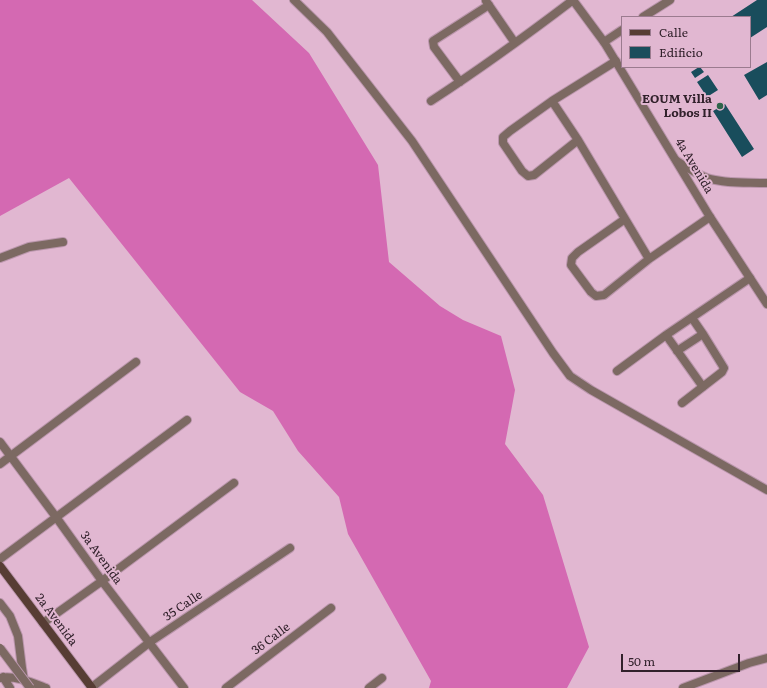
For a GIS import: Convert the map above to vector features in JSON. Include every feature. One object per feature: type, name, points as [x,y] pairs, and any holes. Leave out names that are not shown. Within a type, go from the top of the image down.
[{"type":"main road","name":"2a Avenida","points":[[0,566],[91,688]]},
{"type":"street","points":[[294,0],[327,32],[412,141],[553,353],[570,376],[590,390],[767,490]]},
{"type":"street","points":[[431,101],[515,43],[573,0]]},
{"type":"street","name":"4a Avenida","points":[[573,0],[604,42],[710,217],[767,304]]},
{"type":"street","points":[[644,16],[660,3],[670,0]]},
{"type":"street","points":[[460,82],[434,47],[433,41],[487,2],[515,43]]},
{"type":"street","points":[[604,42],[621,31]]},
{"type":"street","points":[[578,140],[534,175],[528,176],[518,166],[503,143],[503,137],[552,101],[616,62]]},
{"type":"street","points":[[552,101],[578,140],[649,259]]},
{"type":"street","points":[[677,161],[708,178],[728,182],[767,183]]},
{"type":"street","points":[[625,219],[578,252],[572,258],[571,265],[591,292],[596,296],[604,295],[649,259],[710,217]]},
{"type":"street","points":[[0,258],[29,247],[63,242]]},
{"type":"street","points":[[617,371],[666,335],[750,278]]},
{"type":"street","points":[[682,403],[722,372],[724,368],[692,318]]},
{"type":"street","points":[[677,350],[703,334]]},
{"type":"street","points":[[666,335],[703,387]]},
{"type":"street","points":[[0,464],[136,362]]},
{"type":"street","points":[[0,559],[187,420]]},
{"type":"street","name":"3a Avenida","points":[[0,442],[102,581],[184,688]]},
{"type":"street","points":[[43,623],[234,483]]},
{"type":"street","name":"35 Calle","points":[[91,688],[150,642],[290,548]]},
{"type":"street","points":[[0,603],[10,616],[18,636],[22,668],[28,684]]},
{"type":"street","name":"36 Calle","points":[[226,688],[331,608]]},
{"type":"street","points":[[0,648],[28,684]]},
{"type":"street","points":[[682,688],[749,663],[767,658]]},
{"type":"street","points":[[1,675],[46,688]]},
{"type":"street","points":[[1,675],[10,688]]},
{"type":"street","points":[[369,688],[382,678]]},
{"type":"shaded area","points":[[0,0],[252,0],[309,53],[378,165],[389,262],[440,306],[463,320],[501,336],[515,390],[505,444],[543,495],[589,647],[567,688],[429,688],[431,681],[348,534],[339,497],[298,451],[273,411],[240,392],[69,178],[0,216]]},
{"type":"building","points":[[757,0],[767,0],[767,27],[751,37],[751,16],[733,16]]},
{"type":"building","points":[[767,62],[767,95],[759,100],[744,75]]},
{"type":"building","points":[[697,68],[701,68],[704,72],[695,78],[691,72]]},
{"type":"building","points":[[708,75],[718,90],[707,97],[697,82]]},
{"type":"building","points":[[725,104],[754,149],[742,157],[713,111]]},
{"type":"place","name":"EOUM Villa Lobos II","points":[[720,106]]}]
